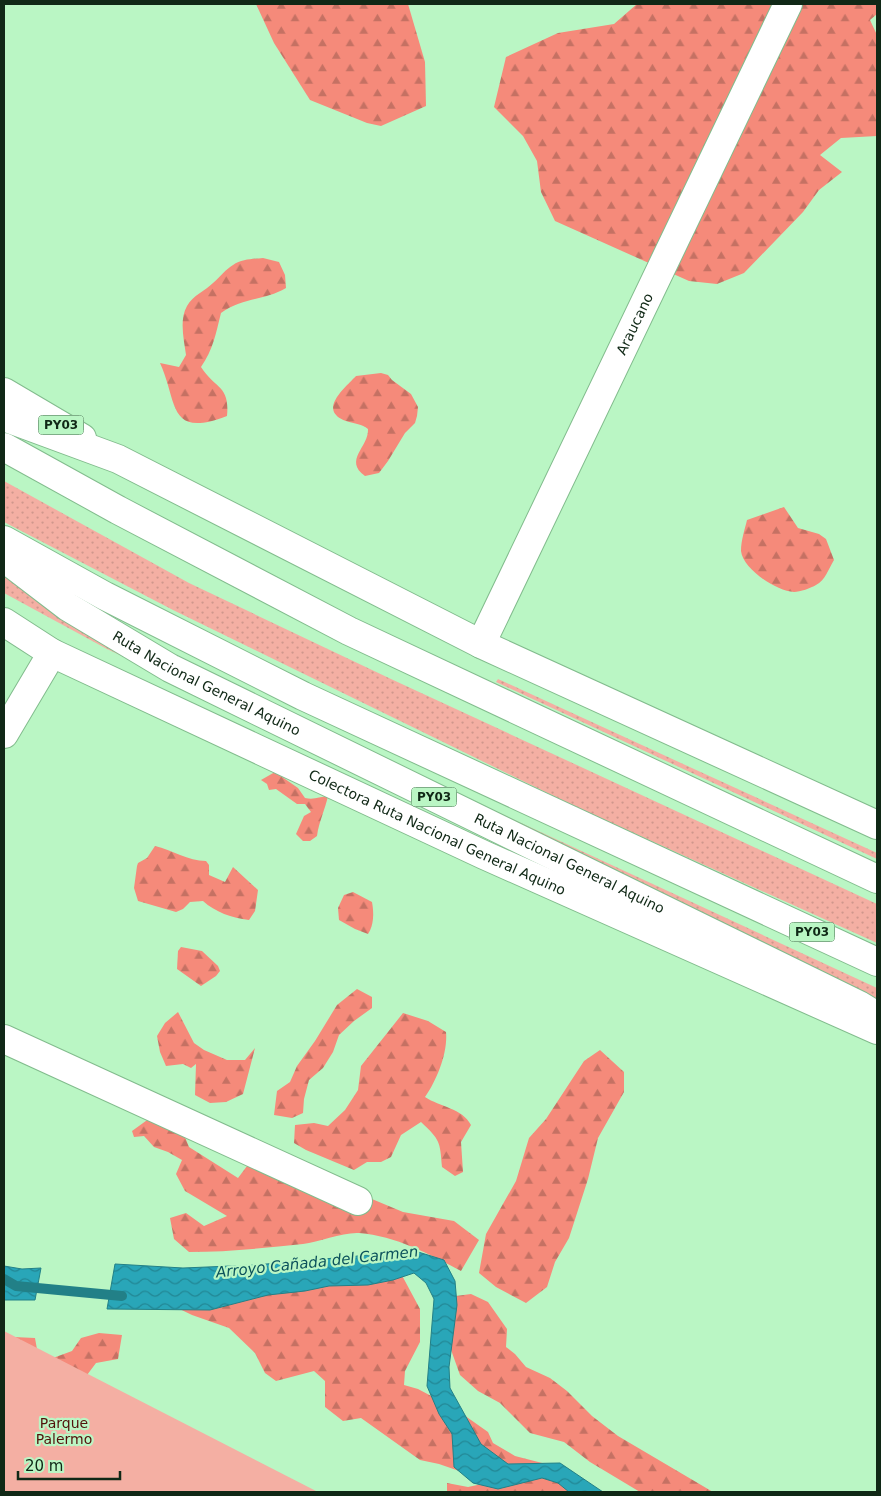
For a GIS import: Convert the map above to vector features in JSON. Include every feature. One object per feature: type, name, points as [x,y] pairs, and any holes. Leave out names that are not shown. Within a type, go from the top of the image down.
[{"type":"main road","name":"Araucano","points":[[481,644],[788,4]]},
{"type":"main road","name":"PY03","points":[[4,392],[118,459],[481,644],[877,826]]},
{"type":"main road","points":[[4,417],[118,459]]},
{"type":"main road","points":[[4,447],[118,510],[349,631],[877,879]]},
{"type":"main road","name":"PY03","points":[[4,540],[105,596],[303,696],[877,962]]},
{"type":"main road","name":"Ruta Nacional General Aquino","points":[[4,558],[68,607],[170,668],[859,1005],[877,1016]]},
{"type":"main road","name":"Colectora Ruta Nacional General Aquino","points":[[4,622],[52,652],[484,855],[877,1030]]},
{"type":"main road","points":[[4,734],[52,652]]},
{"type":"main road","points":[[4,1039],[358,1201]]},
{"type":"green space","points":[[256,4],[408,4],[425,62],[426,106],[381,126],[367,123],[310,100],[274,43]]},
{"type":"green space","points":[[637,4],[877,4],[877,14],[870,20],[877,35],[877,136],[841,138],[820,155],[842,172],[819,190],[803,212],[744,273],[717,284],[689,281],[555,221],[541,192],[537,161],[523,136],[494,107],[506,57],[558,33],[614,24]]},
{"type":"green space","points":[[263,258],[279,262],[285,275],[286,288],[270,295],[237,304],[221,313],[211,348],[201,367],[224,393],[227,416],[208,422],[194,423],[184,420],[173,403],[160,363],[179,367],[186,355],[183,337],[183,317],[187,306],[192,299],[236,263]]},
{"type":"green space","points":[[381,373],[388,375],[411,394],[418,407],[417,416],[415,423],[405,433],[379,473],[365,476],[356,464],[368,429],[338,416],[334,411],[334,405],[340,393],[356,376]]},
{"type":"green space","points":[[4,481],[189,583],[391,679],[877,904],[877,943],[574,806],[173,610],[4,522]]},
{"type":"green space","points":[[784,507],[798,528],[819,534],[826,539],[834,560],[819,583],[808,589],[796,592],[778,588],[761,578],[748,565],[741,551],[747,520]]},
{"type":"green space","points":[[4,574],[201,693],[107,649],[4,593]]},
{"type":"green space","points":[[498,679],[877,853],[877,859],[496,682]]},
{"type":"green space","points":[[383,759],[877,988],[877,1004]]},
{"type":"green space","points":[[275,772],[298,788],[305,798],[314,799],[328,796],[317,836],[310,841],[303,841],[296,834],[304,816],[311,812],[305,804],[297,804],[276,789],[269,790],[267,784],[261,780]]},
{"type":"green space","points":[[155,846],[199,861],[206,861],[209,865],[209,875],[225,882],[233,867],[258,890],[255,911],[249,920],[224,914],[203,901],[190,902],[183,909],[176,912],[138,901],[134,888],[137,866],[138,863],[147,858]]},
{"type":"green space","points":[[353,892],[372,902],[373,919],[368,934],[339,920],[338,908],[344,895]]},
{"type":"green space","points":[[181,947],[202,951],[218,966],[220,971],[201,986],[177,969],[178,951]]},
{"type":"green space","points":[[357,989],[372,997],[372,1008],[339,1035],[333,1052],[323,1068],[309,1080],[304,1099],[303,1113],[292,1118],[274,1115],[277,1091],[290,1082],[297,1066],[337,1005]]},
{"type":"green space","points":[[178,1012],[194,1043],[204,1050],[227,1060],[245,1060],[255,1048],[243,1094],[226,1102],[210,1103],[195,1095],[196,1064],[191,1068],[183,1064],[166,1066],[160,1052],[157,1036],[165,1023]]},
{"type":"green space","points":[[403,1013],[428,1021],[446,1032],[441,1066],[425,1097],[456,1111],[467,1119],[471,1125],[461,1142],[463,1172],[455,1176],[442,1167],[438,1142],[421,1122],[401,1135],[391,1157],[381,1162],[367,1162],[354,1170],[294,1143],[295,1125],[314,1123],[328,1126],[345,1110],[358,1090],[361,1066]]},
{"type":"green space","points":[[600,1050],[624,1072],[624,1092],[598,1138],[588,1179],[569,1238],[555,1262],[547,1287],[526,1303],[496,1287],[479,1273],[486,1234],[516,1181],[529,1138],[546,1119],[584,1061]]},
{"type":"green space","points":[[150,1118],[184,1135],[189,1147],[238,1178],[247,1166],[262,1153],[403,1212],[454,1221],[479,1240],[461,1271],[424,1252],[399,1242],[359,1233],[346,1234],[303,1244],[232,1251],[189,1252],[174,1239],[170,1218],[186,1213],[204,1226],[227,1216],[185,1191],[176,1174],[182,1160],[154,1147],[144,1136],[134,1137],[132,1131]]},
{"type":"green space","points":[[398,1268],[420,1309],[420,1342],[405,1371],[404,1385],[418,1389],[454,1408],[488,1432],[493,1443],[515,1456],[546,1464],[570,1486],[566,1492],[447,1492],[447,1483],[468,1487],[491,1482],[439,1464],[420,1460],[361,1418],[343,1421],[325,1407],[325,1381],[314,1371],[276,1381],[265,1373],[255,1353],[229,1328],[192,1315],[163,1301]]},
{"type":"green space","points":[[471,1294],[488,1302],[507,1329],[506,1347],[526,1367],[550,1378],[567,1391],[592,1416],[618,1436],[713,1492],[640,1492],[590,1462],[564,1442],[530,1433],[500,1403],[478,1391],[460,1375],[450,1347],[456,1296]]},
{"type":"green space","name":"Parque Palermo","points":[[4,1331],[318,1492],[4,1492]]},
{"type":"green space","points":[[99,1333],[122,1335],[118,1359],[96,1363],[87,1375],[63,1394],[45,1387],[27,1373],[8,1381],[4,1380],[4,1355],[14,1337],[35,1338],[38,1355],[42,1362],[72,1351],[81,1338]]},
{"type":"water","points":[[415,1251],[444,1260],[455,1281],[457,1305],[449,1367],[450,1388],[481,1444],[508,1464],[560,1463],[603,1492],[569,1492],[558,1483],[542,1478],[498,1489],[473,1483],[454,1467],[452,1434],[439,1414],[427,1386],[434,1299],[426,1283],[414,1273],[368,1285],[329,1286],[268,1295],[210,1310],[107,1309],[115,1264],[183,1268],[255,1265]]},
{"type":"water","points":[[4,1266],[22,1269],[41,1268],[35,1300],[4,1300]]},
{"type":"waterway","name":"Arroyo Cañada del Carmen","points":[[4,1279],[16,1286],[122,1296]]}]
